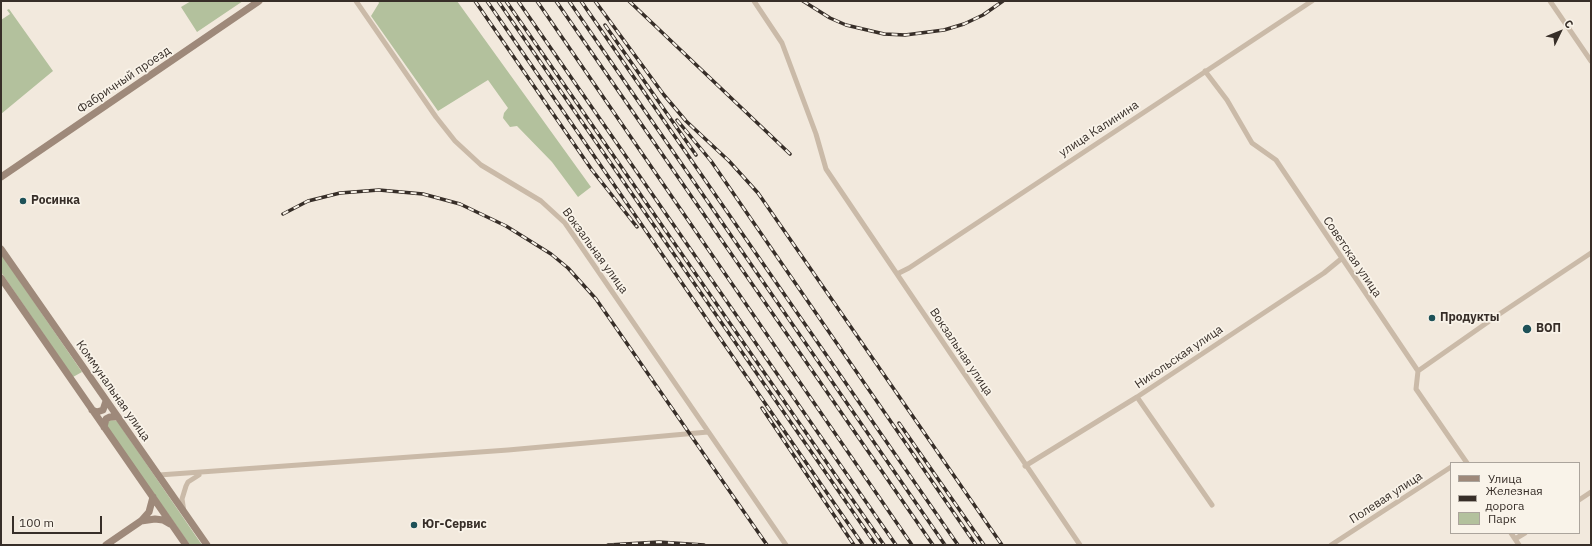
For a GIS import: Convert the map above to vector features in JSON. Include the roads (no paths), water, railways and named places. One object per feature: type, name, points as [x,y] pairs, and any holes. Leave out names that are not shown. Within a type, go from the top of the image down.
[{"type":"main road","name":"Фабричный проезд","points":[[1,177],[259,1]]},
{"type":"main road","name":"Коммунальная улица","points":[[1,249],[207,545]]},
{"type":"main road","points":[[1,278],[91,410],[186,545]]},
{"type":"main road","points":[[91,410],[97,412],[103,410],[106,401]]},
{"type":"main road","points":[[104,427],[106,419],[110,416],[118,417]]},
{"type":"main road","points":[[106,545],[142,521],[149,512],[153,497]]},
{"type":"main road","points":[[142,521],[159,520],[172,525]]},
{"type":"street","name":"Вокзальная улица","points":[[356,1],[436,117],[455,141],[481,164],[541,201],[565,223],[786,545]]},
{"type":"street","name":"Вокзальная улица","points":[[754,1],[782,43],[816,134],[826,169],[1025,466],[1080,545]]},
{"type":"street","name":"улица Калинина","points":[[896,274],[909,268],[1312,1]]},
{"type":"street","points":[[1550,1],[1591,61]]},
{"type":"street","name":"Советская улица","points":[[1205,71],[1227,100],[1252,143],[1276,160],[1341,259],[1418,371]]},
{"type":"street","points":[[1465,461],[1416,389],[1418,371],[1498,314],[1591,253]]},
{"type":"street","name":"Никольская улица","points":[[1025,466],[1137,397],[1341,259]]},
{"type":"street","points":[[1137,397],[1212,505]]},
{"type":"street","points":[[159,475],[201,474],[516,450],[708,432]]},
{"type":"street","name":"Полевая улица","points":[[1331,545],[1450,468]]},
{"type":"street","points":[[184,512],[182,499],[186,486],[193,478],[201,474]]},
{"type":"street","points":[[1580,499],[1591,492]]},
{"type":"street","points":[[1512,534],[1519,545]]},
{"type":"street","points":[[1515,539],[1523,534]]},
{"type":"railway","points":[[475,1],[592,170],[637,227]]},
{"type":"railway","points":[[487,1],[863,545]]},
{"type":"railway","points":[[498,1],[876,545]]},
{"type":"railway","points":[[506,1],[884,545]]},
{"type":"railway","points":[[518,1],[896,545]]},
{"type":"railway","points":[[537,1],[912,545]]},
{"type":"railway","points":[[556,1],[933,545]]},
{"type":"railway","points":[[569,1],[945,545]]},
{"type":"railway","points":[[581,1],[958,545]]},
{"type":"railway","points":[[595,1],[664,95],[686,121],[729,161],[758,193],[1002,545]]},
{"type":"railway","points":[[629,1],[790,154]]},
{"type":"railway","points":[[803,1],[830,18],[846,25],[884,34],[905,35],[944,30],[964,24],[983,15],[1003,1]]},
{"type":"railway","points":[[605,25],[696,155]]},
{"type":"railway","points":[[677,120],[711,161],[976,545]]},
{"type":"railway","points":[[283,214],[308,201],[340,193],[379,190],[423,194],[460,204],[506,226],[551,254],[568,268],[596,299],[767,545]]},
{"type":"railway","points":[[762,408],[854,545]]},
{"type":"railway","points":[[899,423],[984,545]]},
{"type":"railway","points":[[608,545],[659,542],[704,545]]},
{"type":"place","name":"Росинка","points":[[23,201]]},
{"type":"place","name":"Продукты","points":[[1432,318]]},
{"type":"place","name":"ВОП","points":[[1527,329]]},
{"type":"place","name":"Юг-Сервис","points":[[414,525]]}]
